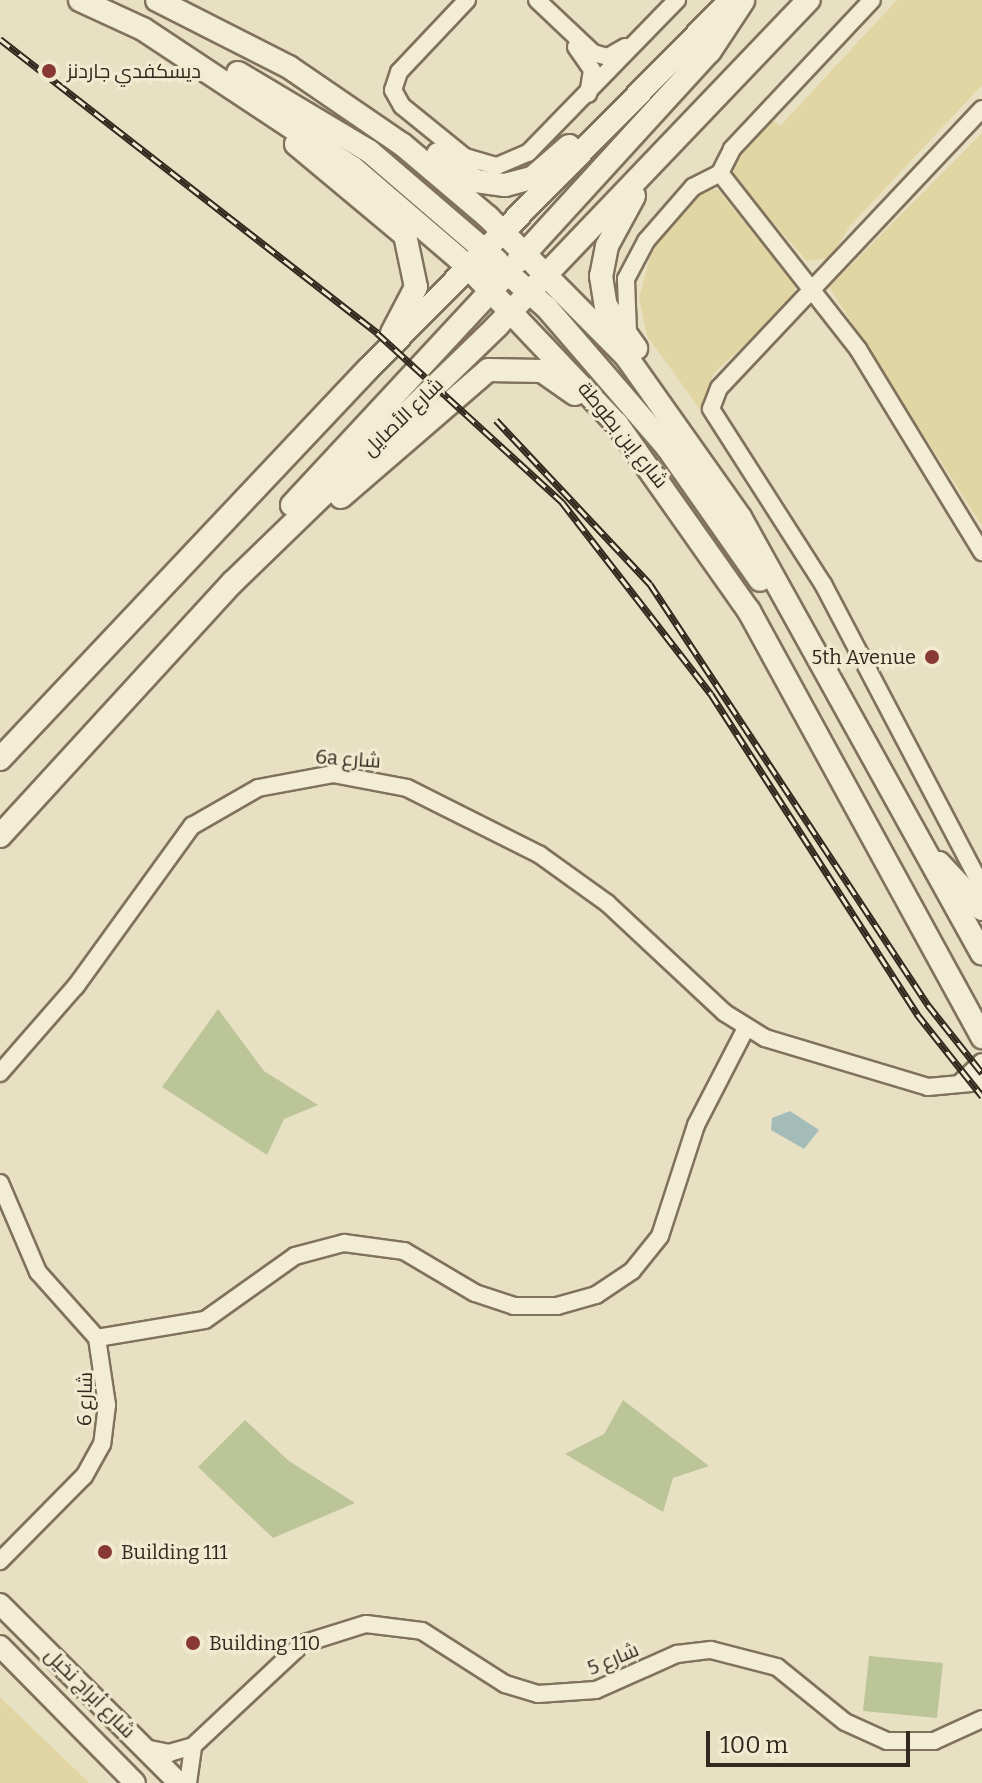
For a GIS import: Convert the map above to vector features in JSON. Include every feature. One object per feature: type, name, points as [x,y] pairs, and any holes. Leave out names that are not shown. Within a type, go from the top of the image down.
[{"type":"main road","points":[[80,0],[143,29],[332,127],[481,244],[547,308],[698,488],[853,716]]},
{"type":"main road","points":[[157,0],[261,51],[360,113],[497,226],[509,271]]},
{"type":"main road","points":[[0,759],[368,369],[461,279],[481,244],[497,226],[731,0]]},
{"type":"main road","points":[[233,582],[270,529],[710,51],[744,0]]},
{"type":"main road","name":"شارع الأصايل","points":[[0,836],[233,582],[520,318],[530,291],[808,1]]},
{"type":"main road","points":[[143,29],[241,90],[353,168],[461,279],[476,284],[542,259],[554,266],[626,356],[702,460],[853,716],[905,821],[982,953]]},
{"type":"main road","points":[[360,113],[416,136],[476,181],[520,182],[548,166],[648,68],[694,38]]},
{"type":"main road","points":[[241,90],[405,235],[416,270],[413,301],[368,369]]},
{"type":"main road","points":[[651,165],[607,246],[601,276],[606,306],[749,511],[824,641],[853,716]]},
{"type":"main road","points":[[461,279],[554,266]]},
{"type":"main road","name":"شارع إبن بطوطة","points":[[509,271],[520,318],[617,424],[749,611],[982,1037]]},
{"type":"main road","points":[[520,318],[529,309],[547,308]]},
{"type":"main road","points":[[206,612],[488,370],[542,371],[617,424]]},
{"type":"main road","points":[[905,821],[982,909]]},
{"type":"street","points":[[467,0],[399,72],[393,90],[402,106],[465,157],[497,166],[519,160],[587,96],[677,0]]},
{"type":"street","points":[[525,0],[590,62],[587,96]]},
{"type":"street","points":[[537,0],[601,56],[616,55],[663,16]]},
{"type":"street","points":[[634,344],[624,305],[630,269],[677,202],[720,173],[732,149],[872,0]]},
{"type":"street","points":[[982,109],[719,388],[713,420],[823,584],[982,887]]},
{"type":"street","points":[[720,173],[815,288],[982,552]]},
{"type":"street","name":"6a شارع","points":[[0,1073],[76,986],[192,826],[258,788],[320,775],[407,788],[540,855],[601,898],[746,1028],[864,1072],[934,1087],[982,1082]]},
{"type":"street","points":[[0,1183],[38,1272],[97,1338],[205,1320],[295,1256],[344,1243],[404,1251],[475,1293],[514,1306],[557,1306],[596,1295],[632,1271],[660,1236],[696,1125],[746,1028]]},
{"type":"street","points":[[960,1083],[982,1062]]},
{"type":"street","name":"شارع 6","points":[[0,1562],[78,1484],[98,1453],[107,1405],[97,1338]]},
{"type":"street","name":"شارع أبراج نخيل","points":[[0,1604],[179,1783]]},
{"type":"street","name":"شارع 5","points":[[193,1746],[302,1644],[366,1624],[422,1631],[505,1684],[538,1694],[596,1690],[677,1654],[711,1650],[777,1667],[845,1722],[887,1741],[934,1741],[982,1719]]},
{"type":"street","name":"شارع أبراج نخيل","points":[[0,1646],[135,1783]]},
{"type":"street","points":[[145,1748],[169,1753],[193,1746],[188,1783]]},
{"type":"green space","points":[[218,1009],[264,1071],[318,1105],[284,1119],[267,1155],[162,1087]]},
{"type":"green space","points":[[623,1400],[709,1466],[673,1478],[663,1512],[565,1454],[604,1434]]},
{"type":"green space","points":[[245,1420],[289,1461],[355,1503],[273,1538],[198,1467]]},
{"type":"green space","points":[[869,1656],[943,1663],[937,1718],[863,1711]]},
{"type":"sand","points":[[897,0],[982,0],[982,85],[850,226],[830,258],[807,261],[733,177],[736,156],[771,119],[780,126]]},
{"type":"sand","points":[[982,133],[982,526],[829,287]]},
{"type":"sand","points":[[718,190],[796,286],[788,305],[713,374],[702,412],[647,336],[639,299],[652,249],[696,191]]},
{"type":"sand","points":[[0,1697],[78,1772],[89,1783],[0,1783]]},
{"type":"water","points":[[790,1111],[819,1130],[804,1149],[771,1130],[772,1118]]},
{"type":"railway","points":[[0,39],[377,333],[562,502],[711,694],[917,1014],[982,1096]]},
{"type":"railway","points":[[496,420],[650,584],[928,1005],[982,1073]]},
{"type":"place","name":"ديسكفدي جاردنز","points":[[49,71]]},
{"type":"place","name":"5th Avenue","points":[[932,657]]},
{"type":"place","name":"Building 111","points":[[105,1552]]},
{"type":"place","name":"Building 110","points":[[193,1643]]}]
